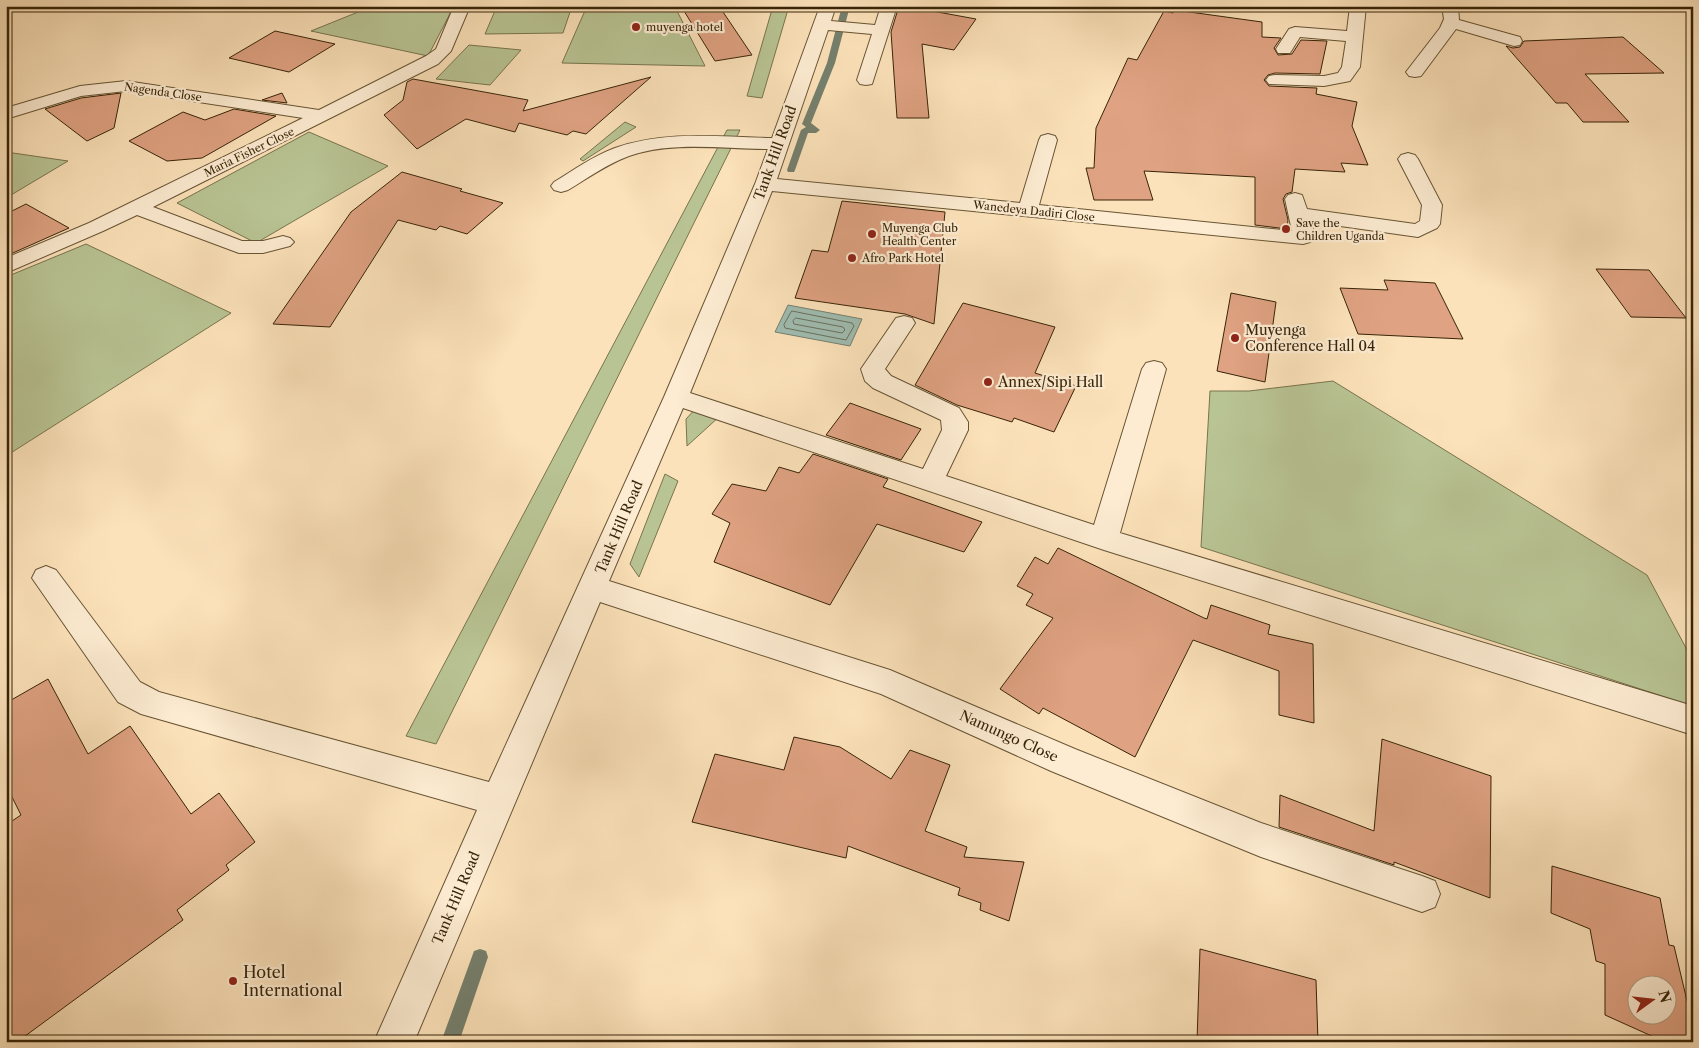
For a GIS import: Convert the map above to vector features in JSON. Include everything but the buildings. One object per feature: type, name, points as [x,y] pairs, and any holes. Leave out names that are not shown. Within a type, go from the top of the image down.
[{"type":"street","name":"Maria Fisher Close","points":[[6,266],[136,207],[432,60],[443,51],[462,6]]},
{"type":"street","points":[[866,80],[889,6]]},
{"type":"street","points":[[1276,80],[1324,81],[1344,77],[1351,68],[1358,6]]},
{"type":"street","points":[[1415,72],[1451,23],[1450,6]]},
{"type":"street","points":[[825,16],[880,30]]},
{"type":"street","name":"Tank Hill Road","points":[[394,1042],[498,800],[676,397],[765,184],[825,16]]},
{"type":"street","points":[[1451,23],[1514,41]]},
{"type":"street","points":[[1284,49],[1295,32],[1354,37]]},
{"type":"street","name":"Nagenda Close","points":[[6,114],[83,90],[126,86],[322,116]]},
{"type":"street","points":[[1028,210],[1048,140]]},
{"type":"street","points":[[561,186],[606,159],[624,151],[644,146],[673,143],[779,144]]},
{"type":"street","name":"Wanedeya Dadiri Close","points":[[765,184],[1303,238],[1302,224],[1296,204],[1418,231],[1430,224],[1432,205],[1408,159]]},
{"type":"street","points":[[136,207],[239,247],[263,247],[283,242]]},
{"type":"street","points":[[904,323],[873,369],[874,375],[882,382],[950,414],[955,422],[955,430],[930,481]]},
{"type":"street","points":[[1104,539],[1154,369]]},
{"type":"street","points":[[676,397],[1104,539],[1693,721]]},
{"type":"street","points":[[46,578],[129,692],[152,704],[498,800]]},
{"type":"street","name":"Namungo Close","points":[[593,588],[890,684],[1063,760],[1261,840],[1422,894]]},
{"type":"green space","points":[[373,6],[454,6],[428,56],[311,31]]},
{"type":"green space","points":[[497,6],[572,6],[563,33],[485,34]]},
{"type":"green space","points":[[587,6],[694,6],[676,9],[705,66],[562,63]]},
{"type":"green space","points":[[773,6],[789,6],[762,98],[747,96]]},
{"type":"green space","points":[[469,45],[521,50],[490,85],[436,79]]},
{"type":"green space","points":[[625,122],[636,127],[583,161],[580,159]]},
{"type":"green space","points":[[727,130],[740,130],[436,744],[406,736]]},
{"type":"green space","points":[[309,132],[388,166],[256,243],[177,203]]},
{"type":"green space","points":[[6,152],[68,161],[6,198]]},
{"type":"green space","points":[[86,244],[231,313],[6,456],[6,277]]},
{"type":"green space","points":[[1333,381],[1647,575],[1693,661],[1693,706],[1201,547],[1210,391],[1249,391]]},
{"type":"green space","points":[[697,407],[720,416],[687,446],[686,419]]},
{"type":"green space","points":[[665,474],[678,481],[639,577],[630,564]]},
{"type":"water","points":[[788,305],[862,319],[850,346],[775,332]]},
{"type":"waterway","points":[[791,170],[805,130],[816,130],[806,124],[831,63],[846,6]]},
{"type":"waterway","points":[[450,1042],[480,957]]},
{"type":"place","name":"muyenga hotel","points":[[636,27]]},
{"type":"place","name":"Save the Children Uganda","points":[[1286,229]]},
{"type":"place","name":"Muyenga Club Health Center","points":[[872,234]]},
{"type":"place","name":"Afro Park Hotel","points":[[852,258]]},
{"type":"place","name":"Muyenga Conference Hall 04","points":[[1235,338]]},
{"type":"place","name":"Annex/Sipi Hall","points":[[988,382]]},
{"type":"place","name":"Hotel International","points":[[233,981]]}]
